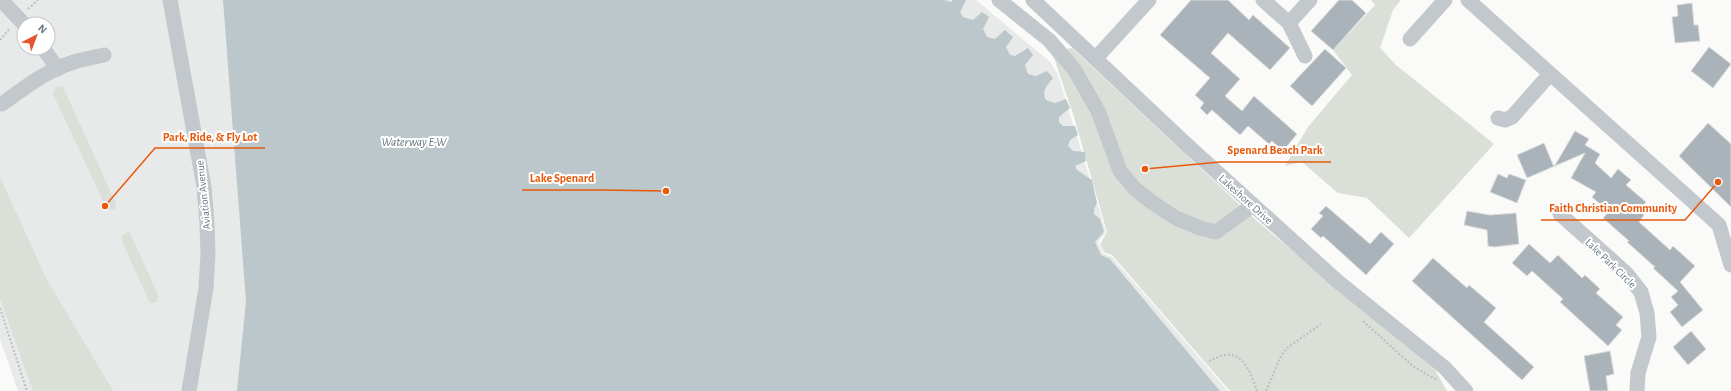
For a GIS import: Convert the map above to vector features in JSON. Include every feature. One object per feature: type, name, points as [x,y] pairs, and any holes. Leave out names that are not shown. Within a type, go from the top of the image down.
[{"type":"street","name":"Aviation Avenue","points":[[170,0],[204,187],[207,223],[208,255],[206,288],[189,391]]},
{"type":"street","points":[[999,0],[1049,40],[1074,69],[1098,111],[1120,171],[1135,189],[1176,218],[1200,228],[1216,232],[1253,205]]},
{"type":"street","name":"Lakeshore Drive","points":[[1033,0],[1187,145],[1336,280],[1445,368],[1466,391]]},
{"type":"street","points":[[1096,58],[1149,0]]},
{"type":"street","points":[[1263,0],[1289,22],[1305,56]]},
{"type":"street","points":[[1289,22],[1310,0]]},
{"type":"street","points":[[1410,39],[1446,0]]},
{"type":"street","points":[[1468,0],[1719,225],[1731,265]]},
{"type":"street","points":[[2,1],[16,16]]},
{"type":"street","points":[[2,104],[33,82],[58,69],[73,62],[104,55]]},
{"type":"street","points":[[49,56],[58,69]]},
{"type":"street","points":[[1498,118],[1505,120],[1512,117],[1550,74]]},
{"type":"street","name":"Lake Park Circle","points":[[1560,214],[1626,274],[1641,292],[1647,313],[1649,337],[1638,373],[1637,391]]},
{"type":"path","points":[[0,308],[27,391]]},
{"type":"path","points":[[1266,391],[1281,356],[1287,348],[1321,324]]},
{"type":"path","points":[[1209,360],[1224,355],[1234,355],[1243,361],[1250,372],[1256,391]]},
{"type":"shaded area","points":[[0,0],[976,0],[1050,62],[1058,75],[1106,232],[1098,242],[1103,253],[1112,257],[1228,391],[18,391],[0,339]]},
{"type":"shaded area","points":[[1371,0],[1401,0],[1393,10],[1380,48],[1396,65],[1494,144],[1409,238],[1367,198],[1338,193],[1302,162],[1285,166],[1308,127],[1352,75],[1333,50],[1375,5]]},
{"type":"shaded area","points":[[1072,48],[1257,221],[1435,370],[1447,391],[1230,391],[1112,255],[1104,252],[1100,244],[1107,232],[1074,117],[1052,52]]},
{"type":"shaded area","points":[[57,86],[63,87],[65,91],[116,204],[114,210],[106,207],[53,94]]},
{"type":"shaded area","points":[[0,177],[46,278],[113,391],[33,391],[0,299]]},
{"type":"shaded area","points":[[128,232],[130,233],[158,295],[157,301],[154,303],[150,303],[121,239],[123,234]]},
{"type":"water","name":"Waterway E-W","points":[[223,0],[944,0],[951,2],[953,0],[966,0],[960,12],[963,17],[973,20],[982,12],[989,17],[983,29],[987,37],[995,39],[1005,30],[1013,37],[1006,47],[1010,55],[1015,56],[1028,48],[1033,55],[1025,65],[1028,74],[1036,76],[1047,71],[1053,78],[1045,88],[1045,97],[1046,100],[1055,103],[1066,99],[1070,108],[1059,117],[1059,122],[1063,126],[1075,126],[1078,135],[1070,140],[1068,146],[1073,151],[1085,152],[1086,161],[1075,166],[1077,170],[1092,180],[1097,203],[1094,209],[1094,214],[1100,219],[1104,232],[1095,242],[1101,255],[1110,259],[1220,391],[237,391],[246,301]]},
{"type":"building","points":[[1191,0],[1228,0],[1249,20],[1253,15],[1290,48],[1270,70],[1228,33],[1211,53],[1240,79],[1225,96],[1242,111],[1254,96],[1297,134],[1283,151],[1272,141],[1269,144],[1248,126],[1240,135],[1212,110],[1207,115],[1200,108],[1204,103],[1195,95],[1210,78],[1160,35]]},
{"type":"building","points":[[1339,0],[1352,0],[1366,13],[1333,50],[1311,31]]},
{"type":"building","points":[[1692,3],[1694,25],[1698,25],[1700,41],[1675,43],[1672,17],[1678,16],[1677,5]]},
{"type":"building","points":[[1709,47],[1731,64],[1713,88],[1691,71]]},
{"type":"building","points":[[1325,49],[1346,68],[1312,106],[1290,86]]},
{"type":"building","points":[[1708,123],[1731,144],[1731,207],[1679,156]]},
{"type":"building","points":[[1575,131],[1589,139],[1585,145],[1600,154],[1595,163],[1611,178],[1618,169],[1631,180],[1626,185],[1646,202],[1639,211],[1644,215],[1639,222],[1670,250],[1673,246],[1695,266],[1680,282],[1703,310],[1682,327],[1670,312],[1678,305],[1671,297],[1678,291],[1653,268],[1655,267],[1627,242],[1629,241],[1603,218],[1609,212],[1592,197],[1596,192],[1571,178],[1585,153],[1554,166]]},
{"type":"building","points":[[1544,143],[1554,166],[1527,178],[1517,155]]},
{"type":"building","points":[[1498,174],[1507,178],[1509,174],[1526,180],[1517,203],[1490,192]]},
{"type":"building","points":[[1326,206],[1370,244],[1381,232],[1394,244],[1366,275],[1323,236],[1321,238],[1311,229],[1323,216],[1319,213]]},
{"type":"building","points":[[1467,211],[1490,215],[1516,213],[1519,244],[1494,247],[1488,246],[1487,230],[1464,225]]},
{"type":"building","points":[[1529,244],[1550,263],[1558,255],[1582,278],[1585,275],[1600,289],[1596,293],[1623,317],[1616,325],[1622,330],[1608,346],[1560,302],[1563,299],[1532,271],[1527,276],[1512,263]]},
{"type":"building","points":[[1433,258],[1467,288],[1469,285],[1496,308],[1484,322],[1534,367],[1522,380],[1412,281]]},
{"type":"building","points":[[1691,331],[1706,349],[1688,365],[1673,347]]},
{"type":"building","points":[[1610,351],[1614,374],[1606,376],[1608,391],[1590,391],[1584,356]]},
{"type":"place","name":"Spenard Beach Park","points":[[1145,169]]},
{"type":"place","name":"Faith Christian Community","points":[[1718,182]]},
{"type":"place","name":"Lake Spenard","points":[[666,191]]},
{"type":"place","name":"Park, Ride, & Fly Lot","points":[[105,206]]}]
